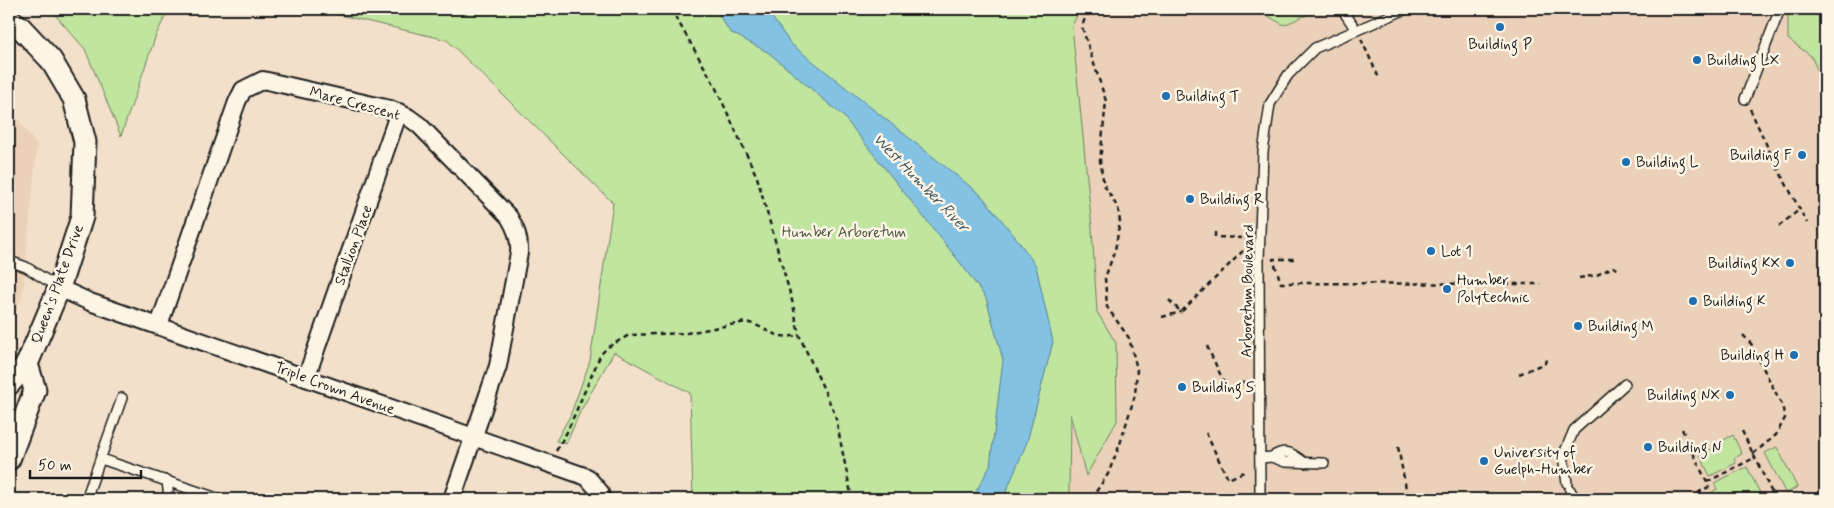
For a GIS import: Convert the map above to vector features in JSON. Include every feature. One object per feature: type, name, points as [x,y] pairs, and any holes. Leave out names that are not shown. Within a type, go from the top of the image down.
[{"type":"street","name":"Queen's Plate Drive","points":[[9,19],[21,28],[51,60],[74,98],[85,142],[82,217],[59,288],[27,364],[9,384]]},
{"type":"street","name":"Mare Crescent","points":[[159,325],[237,102],[243,90],[263,80],[399,112],[419,125],[509,217],[520,243],[498,366],[452,499]]},
{"type":"street","name":"Stallion Place","points":[[306,378],[399,112]]},
{"type":"street","name":"Triple Crown Avenue","points":[[59,288],[82,299],[587,477],[600,492],[601,499]]},
{"type":"street","points":[[9,459],[35,390],[27,364]]},
{"type":"lane","points":[[1344,9],[1356,30]]},
{"type":"lane","name":"Arboretum Boulevard","points":[[1260,499],[1259,259],[1263,152],[1270,104],[1288,75],[1315,48],[1406,9]]},
{"type":"lane","points":[[1745,99],[1780,9]]},
{"type":"lane","points":[[9,261],[26,267],[59,288]]},
{"type":"lane","points":[[1575,499],[1569,487],[1563,456],[1574,430],[1625,384]]},
{"type":"lane","points":[[86,499],[122,398]]},
{"type":"lane","points":[[1260,458],[1272,457],[1285,462],[1324,463]]},
{"type":"lane","points":[[101,458],[220,499]]},
{"type":"lane","points":[[167,480],[169,499]]},
{"type":"path","points":[[671,9],[714,84],[758,177],[793,304],[799,335],[835,414],[852,499]]},
{"type":"path","points":[[1091,499],[1108,474],[1120,444],[1135,395],[1137,369],[1129,338],[1107,307],[1105,278],[1120,222],[1118,208],[1104,184],[1100,161],[1106,101],[1082,27],[1086,15],[1095,9]]},
{"type":"path","points":[[1356,30],[1379,78]]},
{"type":"path","points":[[1745,99],[1807,223]]},
{"type":"path","points":[[1778,226],[1799,210]]},
{"type":"path","points":[[1215,232],[1215,237],[1244,238],[1259,259],[1294,259]]},
{"type":"path","points":[[1162,316],[1180,312],[1244,250]]},
{"type":"path","points":[[1273,259],[1281,283],[1541,284]]},
{"type":"path","points":[[1579,278],[1596,275],[1613,267],[1621,271]]},
{"type":"path","points":[[1169,300],[1180,312]]},
{"type":"path","points":[[551,464],[601,354],[608,346],[634,334],[687,333],[746,322],[778,336],[788,338],[799,335]]},
{"type":"path","points":[[1743,335],[1753,346]]},
{"type":"path","points":[[1207,346],[1228,390],[1244,382]]},
{"type":"path","points":[[1707,482],[1753,456],[1776,435],[1785,418],[1782,405],[1756,354]]},
{"type":"path","points":[[1519,374],[1545,363],[1547,357]]},
{"type":"path","points":[[1682,429],[1709,487],[1699,492],[1702,499]]},
{"type":"path","points":[[1742,431],[1775,499]]},
{"type":"path","points":[[1206,433],[1228,479],[1244,472]]},
{"type":"path","points":[[1776,435],[1778,439]]},
{"type":"path","points":[[1398,447],[1408,499]]},
{"type":"shaded area","name":"Humber Polytechnic","points":[[1061,9],[1255,9],[1284,25],[1320,9],[1825,9],[1825,499],[1069,499],[1070,371]]},
{"type":"shaded area","points":[[9,106],[37,146],[22,296],[9,325]]},
{"type":"green space","points":[[50,9],[169,9],[156,35],[121,136],[85,49]]},
{"type":"green space","name":"Humber Arboretum","points":[[314,9],[1080,9],[1072,26],[1092,228],[1097,312],[1116,343],[1117,421],[1086,476],[1070,414],[1069,499],[693,499],[690,393],[614,352],[580,412],[566,444],[556,441],[570,416],[590,361],[613,203],[447,40]]},
{"type":"green space","points":[[1255,9],[1320,9],[1284,25]]},
{"type":"green space","points":[[1794,9],[1825,9],[1825,87],[1811,56],[1788,39],[1788,14]]},
{"type":"green space","points":[[1733,435],[1742,454],[1734,458],[1736,463],[1710,476],[1700,455],[1704,448],[1710,450]]},
{"type":"green space","points":[[1777,447],[1797,487],[1786,494],[1765,453]]},
{"type":"green space","points":[[1747,467],[1761,495],[1756,499],[1709,499],[1707,495],[1717,489],[1714,483]]},
{"type":"water","name":"West Humber River","points":[[715,9],[766,9],[791,44],[981,195],[1017,239],[1036,266],[1053,342],[1027,442],[1006,492],[1006,499],[972,499],[990,466],[1003,360],[986,298],[962,265],[843,116],[769,53],[730,32]]},
{"type":"place","name":"Building P","points":[[1500,27]]},
{"type":"place","name":"Building LX","points":[[1697,60]]},
{"type":"place","name":"Building T","points":[[1166,96]]},
{"type":"place","name":"Building F","points":[[1802,155]]},
{"type":"place","name":"Building L","points":[[1626,162]]},
{"type":"place","name":"Building R","points":[[1190,199]]},
{"type":"place","name":"Lot 1","points":[[1431,251]]},
{"type":"place","name":"Building KX","points":[[1790,263]]},
{"type":"place","name":"Humber Polytechnic","points":[[1447,289]]},
{"type":"place","name":"Building K","points":[[1693,301]]},
{"type":"place","name":"Building M","points":[[1578,326]]},
{"type":"place","name":"Building H","points":[[1794,355]]},
{"type":"place","name":"Building S","points":[[1182,387]]},
{"type":"place","name":"Building NX","points":[[1730,395]]},
{"type":"place","name":"Building N","points":[[1648,447]]},
{"type":"place","name":"University of Guelph-Humber","points":[[1484,461]]}]
